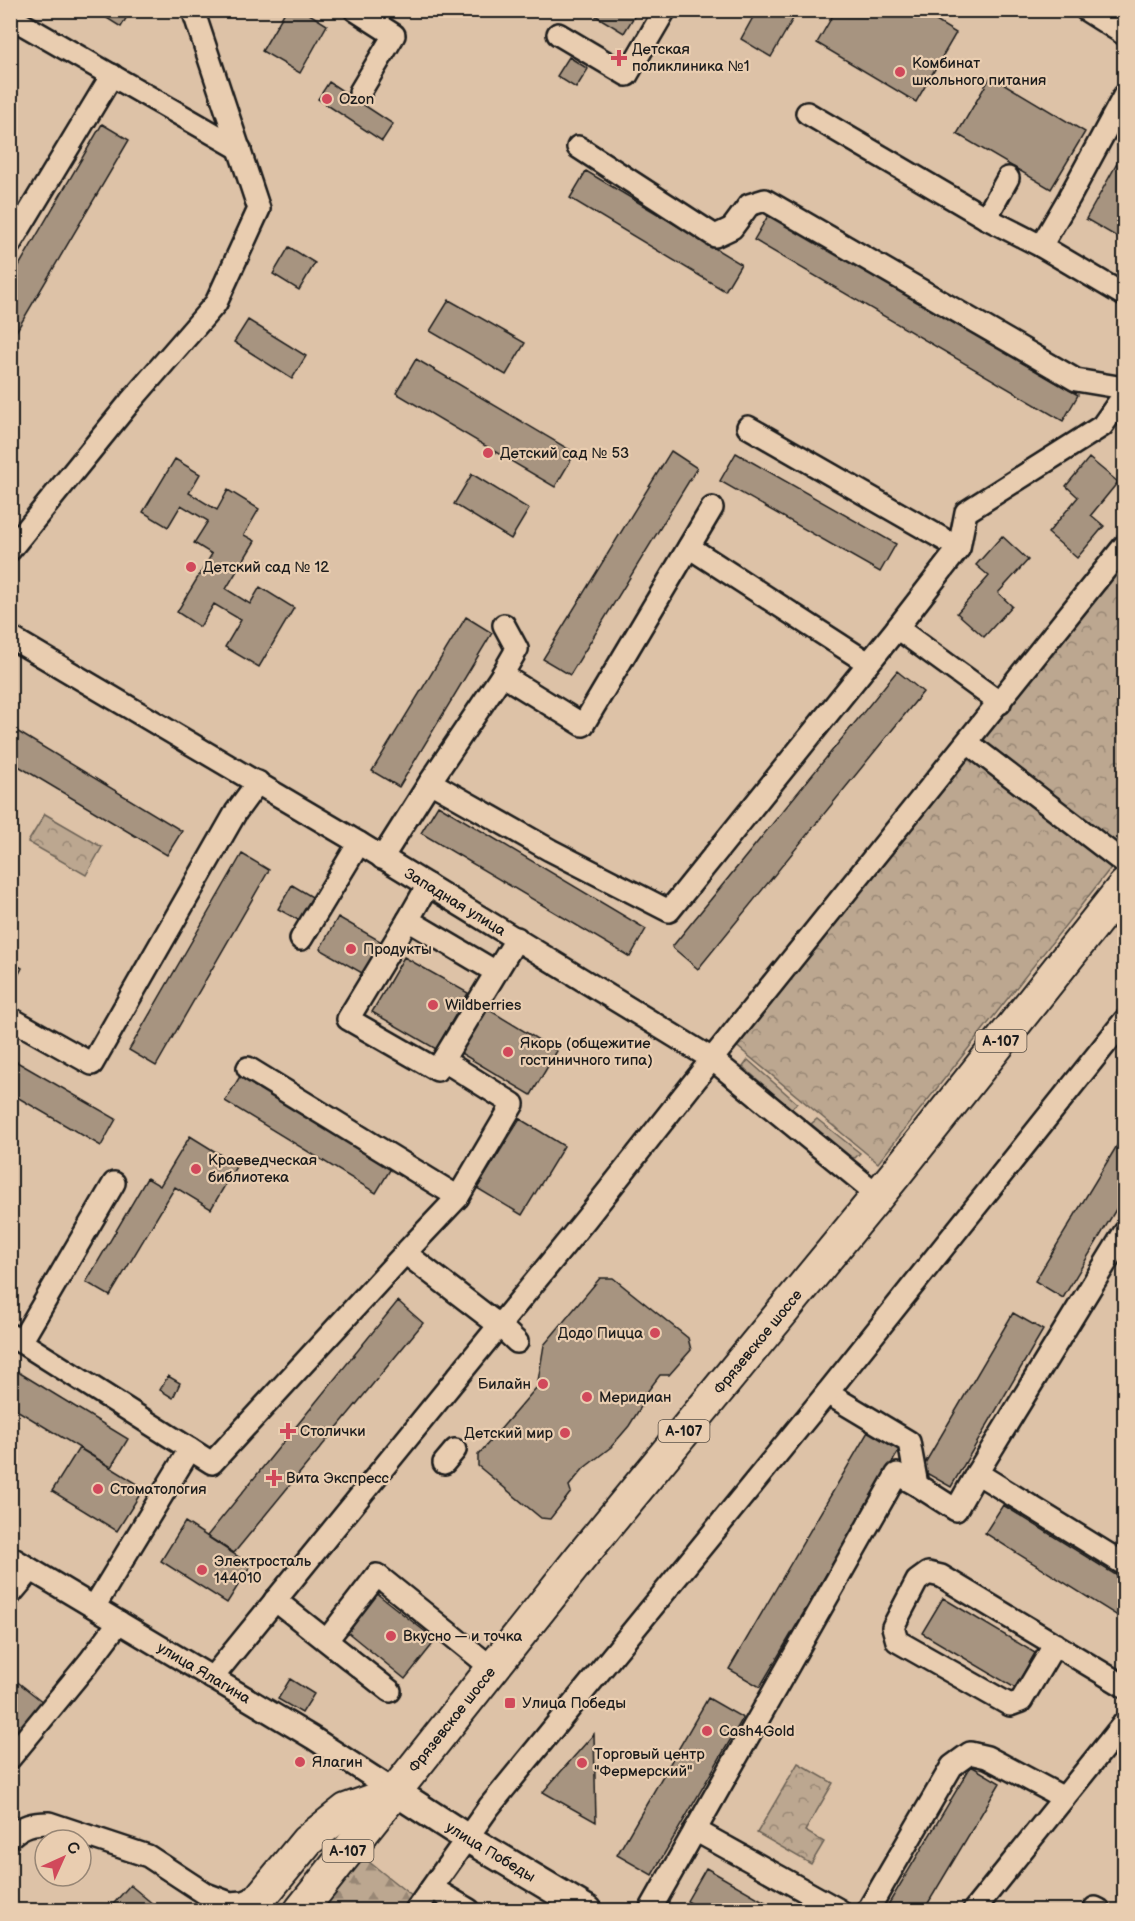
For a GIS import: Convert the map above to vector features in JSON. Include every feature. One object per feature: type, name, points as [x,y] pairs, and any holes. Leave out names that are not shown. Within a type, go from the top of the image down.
[{"type":"highway","name":"Фрязевское шоссе","points":[[301,1911],[581,1557],[878,1195],[1125,886]]},
{"type":"highway","points":[[256,1903],[307,1841],[346,1809],[396,1792]]},
{"type":"main road","name":"улица Победы","points":[[396,1792],[588,1911]]},
{"type":"street","points":[[10,550],[130,402],[216,303],[259,209],[193,10]]},
{"type":"street","points":[[355,10],[394,35],[360,92]]},
{"type":"street","points":[[558,34],[627,75],[665,10]]},
{"type":"street","points":[[1086,10],[1125,34]]},
{"type":"street","points":[[10,17],[240,149]]},
{"type":"street","points":[[10,244],[112,75]]},
{"type":"street","points":[[1041,246],[1125,96]]},
{"type":"street","points":[[807,113],[986,218],[1041,246],[1125,295]]},
{"type":"street","points":[[578,147],[715,236],[732,228],[749,205],[765,200],[1076,380],[1125,388]]},
{"type":"street","points":[[986,218],[1008,178]]},
{"type":"street","points":[[430,782],[550,850],[669,911],[959,548],[966,512],[1102,426],[1125,395]]},
{"type":"street","points":[[748,427],[959,548]]},
{"type":"street","points":[[502,675],[583,725],[712,508]]},
{"type":"street","points":[[212,1678],[500,1326],[1125,546]]},
{"type":"street","points":[[689,547],[868,663]]},
{"type":"street","points":[[382,858],[517,649],[504,625]]},
{"type":"street","points":[[897,628],[1000,703]]},
{"type":"street","name":"Западная улица","points":[[10,637],[258,782],[712,1059],[878,1195]]},
{"type":"street","points":[[968,743],[1125,863]]},
{"type":"street","points":[[10,1018],[92,1064],[236,812],[258,782]]},
{"type":"street","points":[[301,939],[359,843]]},
{"type":"street","points":[[428,885],[348,1019],[437,1070],[517,938]]},
{"type":"street","points":[[408,920],[496,972]]},
{"type":"street","points":[[416,1911],[497,1798],[1125,1021]]},
{"type":"street","points":[[114,1183],[16,1339],[212,1463],[458,1197],[513,1104],[443,1060]]},
{"type":"street","points":[[248,1068],[458,1197]]},
{"type":"street","points":[[650,1911],[897,1474],[956,1510],[1125,1233]]},
{"type":"street","points":[[405,1253],[500,1326],[517,1342]]},
{"type":"street","points":[[827,1392],[909,1442],[916,1485]]},
{"type":"street","points":[[94,1607],[190,1449]]},
{"type":"street","points":[[977,1473],[1125,1564]]},
{"type":"street","name":"улица Ялагина","points":[[10,1557],[313,1738],[396,1792]]},
{"type":"street","points":[[10,1594],[31,1570]]},
{"type":"street","points":[[1055,1644],[1022,1701],[1010,1705],[897,1641],[893,1627],[917,1581],[928,1573],[941,1576],[1055,1644],[1125,1686]]},
{"type":"street","points":[[327,1640],[377,1575],[492,1668]]},
{"type":"street","points":[[275,1600],[390,1691]]},
{"type":"street","points":[[10,1758],[119,1622]]},
{"type":"street","points":[[974,1911],[1125,1723]]},
{"type":"street","points":[[868,1911],[952,1766],[970,1753],[987,1756],[1064,1798]]},
{"type":"street","points":[[10,1837],[19,1829],[32,1823],[49,1823],[148,1856],[210,1902],[256,1903]]},
{"type":"street","points":[[695,1830],[839,1911]]},
{"type":"street","points":[[432,1888],[469,1911]]},
{"type":"green space","points":[[1124,562],[1124,851],[878,1163],[728,1039]]},
{"type":"green space","points":[[45,814],[102,847],[86,875],[28,842]]},
{"type":"green space","points":[[748,1060],[797,1103],[791,1109],[743,1067]]},
{"type":"green space","points":[[817,1119],[860,1153],[855,1158],[851,1157],[811,1124]]},
{"type":"green space","points":[[798,1763],[833,1783],[805,1831],[824,1842],[811,1864],[757,1833]]},
{"type":"green space","points":[[363,1857],[413,1897],[402,1910],[321,1910]]},
{"type":"building","points":[[94,10],[131,10],[121,27]]},
{"type":"building","points":[[286,10],[303,10],[327,25],[300,73],[262,51]]},
{"type":"building","points":[[600,10],[638,10],[624,33],[596,16]]},
{"type":"building","points":[[757,10],[798,10],[771,57],[741,39]]},
{"type":"building","name":"Комбинат школьного питания","points":[[836,10],[918,10],[956,33],[916,102],[817,43]]},
{"type":"building","points":[[569,57],[588,69],[576,88],[557,76]]},
{"type":"building","points":[[991,76],[1085,132],[1051,189],[957,134]]},
{"type":"building","points":[[329,82],[393,124],[382,141],[318,99]]},
{"type":"building","points":[[102,124],[129,140],[10,342],[10,281]]},
{"type":"building","points":[[1124,151],[1124,241],[1086,219]]},
{"type":"building","points":[[586,171],[741,264],[725,291],[570,198]]},
{"type":"building","points":[[769,214],[1078,395],[1063,421],[754,240]]},
{"type":"building","points":[[289,247],[315,263],[299,290],[273,274]]},
{"type":"building","points":[[449,300],[525,343],[506,375],[430,331]]},
{"type":"building","points":[[248,320],[306,356],[292,379],[234,342]]},
{"type":"building","points":[[416,359],[575,453],[555,487],[396,393]]},
{"type":"building","points":[[671,451],[697,468],[570,675],[543,659]]},
{"type":"building","points":[[736,453],[896,544],[880,572],[720,481]]},
{"type":"building","points":[[1089,458],[1118,482],[1091,515],[1104,526],[1077,558],[1048,533],[1078,497],[1066,486]]},
{"type":"building","points":[[175,459],[200,474],[189,493],[217,510],[228,490],[259,509],[244,535],[255,541],[226,589],[250,604],[260,587],[294,608],[259,667],[225,647],[241,620],[214,604],[200,627],[177,612],[212,554],[194,543],[208,521],[181,505],[168,527],[143,512]]},
{"type":"building","points":[[472,474],[529,509],[511,539],[454,504]]},
{"type":"building","points":[[1002,536],[1028,560],[998,593],[1012,606],[984,637],[957,613],[989,576],[976,565]]},
{"type":"building","points":[[466,617],[492,633],[399,787],[372,771]]},
{"type":"building","points":[[897,671],[923,692],[698,969],[672,947]]},
{"type":"building","points":[[10,727],[182,831],[167,855],[10,761]]},
{"type":"building","points":[[438,805],[646,929],[630,957],[421,833]]},
{"type":"building","points":[[242,854],[269,870],[156,1066],[129,1050]]},
{"type":"building","points":[[292,885],[314,898],[300,921],[278,909]]},
{"type":"building","points":[[338,917],[387,945],[369,977],[320,949]]},
{"type":"building","points":[[404,957],[468,993],[436,1049],[372,1012]]},
{"type":"building","points":[[10,961],[22,968],[13,985],[10,983]]},
{"type":"building","name":"Якорь (общежитие гостиничного типа)","points":[[486,1008],[557,1051],[531,1095],[459,1052]]},
{"type":"building","points":[[10,1058],[116,1119],[101,1146],[10,1093]]},
{"type":"building","points":[[242,1073],[393,1165],[376,1193],[225,1101]]},
{"type":"building","points":[[520,1119],[564,1146],[522,1215],[477,1188]]},
{"type":"building","points":[[1124,1134],[1124,1196],[1063,1298],[1035,1281]]},
{"type":"building","points":[[190,1136],[237,1165],[211,1209],[175,1187],[110,1296],[86,1282],[147,1178],[160,1186]]},
{"type":"building","name":"Меридиан","points":[[600,1278],[613,1278],[688,1338],[691,1350],[669,1375],[660,1375],[647,1392],[644,1402],[629,1426],[611,1447],[584,1468],[569,1486],[571,1492],[550,1519],[541,1518],[478,1466],[478,1455],[537,1387],[544,1345]]},
{"type":"building","points":[[398,1301],[423,1323],[234,1553],[207,1536]]},
{"type":"building","points":[[1013,1313],[1043,1330],[951,1487],[921,1470]]},
{"type":"building","points":[[10,1367],[128,1439],[111,1467],[10,1406]]},
{"type":"building","points":[[168,1376],[180,1383],[173,1398],[160,1390]]},
{"type":"building","points":[[869,1430],[900,1449],[760,1687],[729,1669]]},
{"type":"building","name":"Стоматология","points":[[79,1448],[144,1488],[117,1531],[52,1491]]},
{"type":"building","points":[[1003,1505],[1124,1580],[1124,1620],[985,1533]]},
{"type":"building","points":[[185,1522],[251,1565],[227,1603],[161,1561]]},
{"type":"building","name":"Вкусно — и точка","points":[[376,1593],[436,1640],[405,1679],[346,1631]]},
{"type":"building","points":[[943,1598],[1035,1653],[1015,1688],[922,1633]]},
{"type":"building","points":[[10,1676],[43,1702],[10,1743]]},
{"type":"building","points":[[290,1679],[314,1694],[302,1713],[278,1699]]},
{"type":"building","points":[[708,1698],[743,1718],[652,1875],[617,1855]]},
{"type":"building","name":"Торговый центр \"Фермерский\"","points":[[594,1734],[596,1822],[543,1792]]},
{"type":"building","points":[[971,1766],[1000,1783],[924,1910],[885,1910]]},
{"type":"building","points":[[706,1868],[779,1910],[703,1910],[687,1901]]},
{"type":"building","points":[[130,1885],[160,1910],[108,1910]]},
{"type":"place","name":"Детская поликлиника №1","points":[[619,58]]},
{"type":"place","name":"Комбинат школьного питания","points":[[900,72]]},
{"type":"place","name":"Ozon","points":[[327,99]]},
{"type":"place","name":"Детский сад № 53","points":[[488,453]]},
{"type":"place","name":"Детский сад № 12","points":[[191,567]]},
{"type":"place","name":"Продукты","points":[[351,949]]},
{"type":"place","name":"Wildberries","points":[[433,1005]]},
{"type":"place","name":"Якорь (общежитие гостиничного типа)","points":[[508,1052]]},
{"type":"place","name":"Краеведческая библиотека","points":[[196,1169]]},
{"type":"place","name":"Додо Пицца","points":[[655,1333]]},
{"type":"place","name":"Билайн","points":[[543,1384]]},
{"type":"place","name":"Меридиан","points":[[587,1397]]},
{"type":"place","name":"Столички","points":[[288,1431]]},
{"type":"place","name":"Детский мир","points":[[565,1433]]},
{"type":"place","name":"Вита Экспресс","points":[[274,1478]]},
{"type":"place","name":"Стоматология","points":[[98,1489]]},
{"type":"place","name":"Электросталь 144010","points":[[202,1570]]},
{"type":"place","name":"Вкусно — и точка","points":[[391,1636]]},
{"type":"place","name":"Улица Победы","points":[[510,1703]]},
{"type":"place","name":"Cash4Gold","points":[[707,1731]]},
{"type":"place","name":"Ялагин","points":[[300,1762]]},
{"type":"place","name":"Торговый центр \"Фермерский\"","points":[[582,1763]]}]
